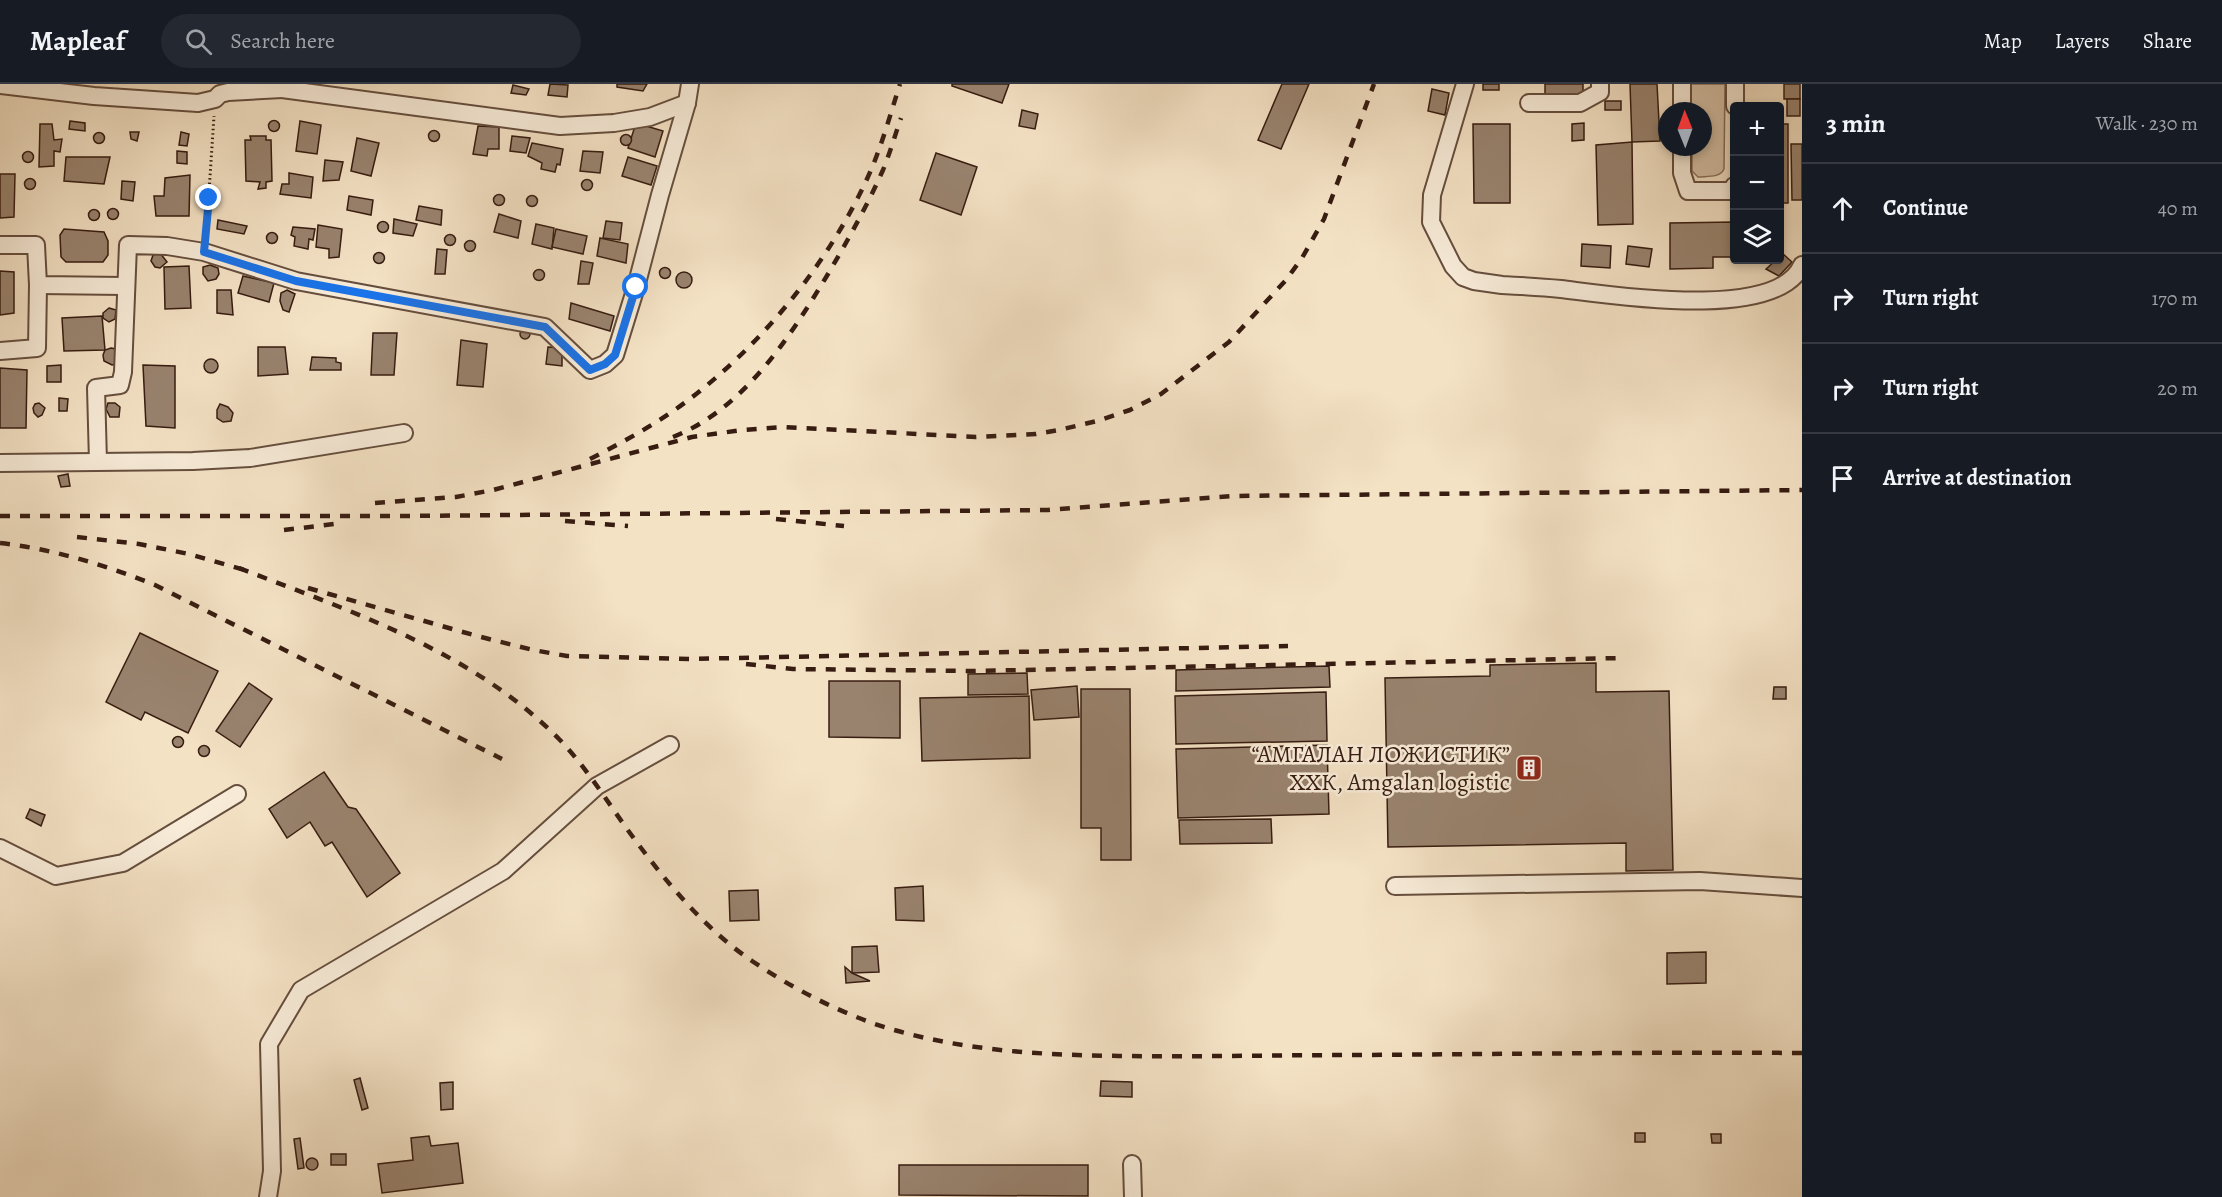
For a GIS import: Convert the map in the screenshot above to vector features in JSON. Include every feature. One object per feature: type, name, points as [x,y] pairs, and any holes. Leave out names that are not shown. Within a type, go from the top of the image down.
[{"type":"street","points":[[98,462],[96,388],[120,385],[123,372],[128,245],[167,246],[204,252],[296,281],[545,327],[590,370],[605,364],[615,355],[636,287],[687,103],[690,84]]},
{"type":"street","points":[[1465,84],[1432,195],[1431,222],[1453,266],[1463,277],[1502,285],[1688,302],[1732,298],[1770,291],[1786,283],[1802,265]]},
{"type":"street","points":[[1529,103],[1580,103],[1600,92],[1600,84]]},
{"type":"street","points":[[1682,84],[1682,102]]},
{"type":"street","points":[[1734,84],[1735,102]]},
{"type":"street","points":[[0,85],[94,96],[198,103],[216,99],[220,94],[228,92],[276,86],[560,126],[614,123],[650,117],[687,103]]},
{"type":"street","points":[[1682,156],[1682,173],[1688,191],[1730,191]]},
{"type":"street","points":[[0,244],[36,245],[38,285],[37,348],[0,351]]},
{"type":"street","points":[[38,285],[125,286]]},
{"type":"street","points":[[0,464],[194,462],[250,458],[404,433]]},
{"type":"street","points":[[268,1197],[272,1171],[269,1044],[301,990],[503,871],[597,786],[670,745]]},
{"type":"street","points":[[0,848],[56,876],[123,863],[237,795]]},
{"type":"street","points":[[1395,886],[1700,881],[1802,888]]},
{"type":"street","points":[[1132,1164],[1133,1197]]},
{"type":"path","points":[[204,252],[216,99]]},
{"type":"shaded area","points":[[1691,84],[1725,84],[1724,169],[1716,175],[1698,177],[1692,171],[1692,156],[1712,156],[1712,102],[1691,102]]},
{"type":"building","points":[[550,84],[568,85],[567,97],[548,95]]},
{"type":"building","points":[[617,84],[647,84],[643,91],[617,87]]},
{"type":"building","points":[[952,84],[1009,84],[1002,103],[952,86]]},
{"type":"building","points":[[1282,84],[1309,84],[1281,149],[1258,140]]},
{"type":"building","points":[[1483,84],[1499,84],[1499,90],[1483,90]]},
{"type":"building","points":[[1545,84],[1583,84],[1583,94],[1545,94]]},
{"type":"building","points":[[1630,84],[1657,84],[1658,141],[1632,142]]},
{"type":"building","points":[[1784,84],[1800,84],[1800,99],[1784,99]]},
{"type":"building","points":[[513,85],[529,89],[526,95],[511,93]]},
{"type":"building","points":[[1432,89],[1449,93],[1445,115],[1428,111]]},
{"type":"building","points":[[1787,99],[1800,99],[1800,116],[1787,116]]},
{"type":"building","points":[[1605,101],[1621,101],[1621,110],[1605,110]]},
{"type":"building","points":[[1022,110],[1038,114],[1035,129],[1019,126]]},
{"type":"building","points":[[274,120],[280,126],[274,132],[268,126]]},
{"type":"building","points":[[70,121],[85,123],[85,131],[69,129]]},
{"type":"building","points":[[300,121],[321,125],[317,154],[296,151]]},
{"type":"building","points":[[636,123],[663,131],[655,157],[628,148]]},
{"type":"building","points":[[1584,123],[1584,140],[1572,141],[1572,124]]},
{"type":"building","points":[[40,124],[52,124],[54,140],[62,139],[60,152],[54,151],[54,166],[39,167]]},
{"type":"building","points":[[1473,124],[1510,124],[1510,203],[1474,203]]},
{"type":"building","points":[[1784,124],[1788,124],[1788,203],[1784,203]]},
{"type":"building","points":[[478,126],[499,127],[499,149],[488,149],[487,156],[473,154]]},
{"type":"building","points":[[434,130],[440,136],[434,142],[428,136]]},
{"type":"building","points":[[99,132],[105,138],[99,144],[93,138]]},
{"type":"building","points":[[130,132],[139,132],[137,141],[131,139]]},
{"type":"building","points":[[181,132],[189,134],[187,146],[179,145]]},
{"type":"building","points":[[626,134],[632,140],[626,146],[620,140]]},
{"type":"building","points":[[250,136],[266,136],[266,140],[271,140],[272,181],[266,182],[266,188],[258,189],[260,182],[246,181],[245,140],[251,140]]},
{"type":"building","points":[[512,136],[530,138],[526,153],[510,151]]},
{"type":"building","points":[[357,138],[379,143],[371,176],[351,171]]},
{"type":"building","points":[[1632,142],[1633,224],[1598,225],[1596,145]]},
{"type":"building","points":[[532,143],[563,149],[560,165],[557,164],[555,172],[541,169],[542,163],[528,156]]},
{"type":"building","points":[[1791,144],[1802,144],[1802,200],[1792,200]]},
{"type":"building","points":[[28,151],[34,157],[28,163],[22,157]]},
{"type":"building","points":[[177,151],[187,152],[187,164],[177,163]]},
{"type":"building","points":[[583,151],[603,152],[600,173],[580,171]]},
{"type":"building","points":[[936,153],[977,167],[961,215],[920,200]]},
{"type":"building","points":[[66,157],[110,157],[104,184],[64,181]]},
{"type":"building","points":[[628,157],[657,166],[651,185],[622,176]]},
{"type":"building","points":[[325,160],[343,162],[339,180],[323,181]]},
{"type":"building","points":[[289,173],[313,177],[311,198],[280,194],[282,184],[289,184]]},
{"type":"building","points":[[0,174],[15,174],[14,217],[0,218]]},
{"type":"building","points":[[190,175],[189,216],[156,216],[154,196],[164,196],[165,178]]},
{"type":"building","points":[[30,178],[36,184],[30,190],[24,184]]},
{"type":"building","points":[[587,179],[593,185],[587,191],[581,185]]},
{"type":"building","points":[[122,181],[135,182],[133,201],[121,199]]},
{"type":"building","points":[[499,194],[505,200],[499,206],[493,200]]},
{"type":"building","points":[[532,195],[538,201],[532,207],[526,201]]},
{"type":"building","points":[[349,196],[373,200],[371,215],[347,210]]},
{"type":"building","points":[[419,206],[442,210],[441,225],[416,220]]},
{"type":"building","points":[[113,208],[119,214],[113,220],[107,214]]},
{"type":"building","points":[[94,209],[100,215],[94,221],[88,215]]},
{"type":"building","points":[[499,214],[521,221],[518,238],[494,232]]},
{"type":"building","points":[[394,219],[417,224],[413,236],[393,233]]},
{"type":"building","points":[[218,220],[247,226],[244,234],[217,229]]},
{"type":"building","points":[[383,221],[389,227],[383,233],[377,227]]},
{"type":"building","points":[[606,221],[622,223],[620,240],[603,238]]},
{"type":"building","points":[[1730,222],[1730,257],[1713,257],[1713,268],[1670,269],[1670,223]]},
{"type":"building","points":[[536,224],[554,228],[552,249],[532,244]]},
{"type":"building","points":[[318,225],[342,229],[339,257],[329,258],[329,249],[316,247]]},
{"type":"building","points":[[293,227],[315,229],[313,240],[309,239],[308,249],[294,246],[295,237],[291,235]]},
{"type":"building","points":[[64,229],[104,232],[108,241],[108,255],[103,262],[66,262],[61,257],[60,235]]},
{"type":"building","points":[[556,229],[587,236],[583,254],[552,247]]},
{"type":"building","points":[[272,232],[278,238],[272,244],[266,238]]},
{"type":"building","points":[[450,234],[456,240],[450,246],[444,240]]},
{"type":"building","points":[[600,238],[628,244],[626,263],[597,256]]},
{"type":"building","points":[[470,240],[476,246],[470,252],[464,246]]},
{"type":"building","points":[[1582,244],[1611,246],[1610,268],[1581,266]]},
{"type":"building","points":[[1628,246],[1652,249],[1649,267],[1626,264]]},
{"type":"building","points":[[437,249],[447,250],[445,274],[435,274]]},
{"type":"building","points":[[379,252],[385,258],[379,264],[373,258]]},
{"type":"building","points":[[160,253],[167,262],[160,268],[155,267],[151,261],[153,255]]},
{"type":"building","points":[[1784,255],[1792,262],[1779,276],[1766,269],[1772,264],[1784,264]]},
{"type":"building","points":[[581,261],[593,263],[589,284],[578,284]]},
{"type":"building","points":[[210,265],[218,268],[219,274],[216,279],[208,281],[203,274],[203,267]]},
{"type":"building","points":[[189,266],[191,308],[165,309],[164,267]]},
{"type":"building","points":[[665,267],[671,273],[665,279],[659,273]]},
{"type":"building","points":[[539,269],[545,275],[539,281],[533,275]]},
{"type":"building","points":[[0,271],[14,272],[14,313],[0,315]]},
{"type":"building","points":[[684,272],[692,280],[684,288],[676,280]]},
{"type":"building","points":[[243,276],[274,283],[269,302],[238,293]]},
{"type":"building","points":[[217,290],[231,290],[233,315],[217,313]]},
{"type":"building","points":[[287,290],[295,294],[289,312],[283,310],[280,301],[281,293]]},
{"type":"building","points":[[571,303],[614,316],[610,331],[569,319]]},
{"type":"building","points":[[109,308],[116,310],[115,319],[109,322],[103,318],[103,313]]},
{"type":"building","points":[[102,316],[105,350],[64,351],[62,318]]},
{"type":"building","points":[[525,329],[530,334],[525,339],[520,334]]},
{"type":"building","points":[[373,333],[397,333],[394,375],[371,375]]},
{"type":"building","points":[[461,340],[487,344],[483,387],[457,385]]},
{"type":"building","points":[[258,347],[285,347],[288,374],[258,376]]},
{"type":"building","points":[[548,347],[562,348],[562,366],[546,364]]},
{"type":"building","points":[[116,349],[121,363],[112,365],[104,361],[105,350]]},
{"type":"building","points":[[312,357],[336,358],[336,362],[341,363],[341,370],[310,370]]},
{"type":"building","points":[[208,359],[214,359],[218,366],[214,373],[208,373],[204,369],[204,363]]},
{"type":"building","points":[[61,365],[61,382],[47,382],[47,366]]},
{"type":"building","points":[[143,365],[175,366],[175,428],[146,426]]},
{"type":"building","points":[[0,368],[27,370],[26,428],[0,428]]},
{"type":"building","points":[[59,398],[68,399],[67,411],[59,411]]},
{"type":"building","points":[[39,403],[45,408],[42,415],[38,417],[33,408]]},
{"type":"building","points":[[108,403],[115,403],[120,407],[119,417],[110,417],[106,409]]},
{"type":"building","points":[[220,404],[228,407],[233,413],[231,421],[223,422],[217,418]]},
{"type":"building","points":[[68,474],[70,486],[61,487],[58,476]]},
{"type":"building","points":[[140,633],[218,671],[188,733],[145,712],[141,720],[106,702]]},
{"type":"building","name":"“АМГАЛАН ЛОЖИСТИК” ХХК, Amgalan logistic","points":[[1596,663],[1596,692],[1669,691],[1673,870],[1626,871],[1626,843],[1388,847],[1385,678],[1490,676],[1490,665]]},
{"type":"building","points":[[1329,666],[1330,687],[1176,691],[1176,670]]},
{"type":"building","points":[[1027,673],[1028,694],[968,695],[968,674]]},
{"type":"building","points":[[829,681],[900,681],[900,738],[829,737]]},
{"type":"building","points":[[249,683],[272,699],[240,747],[216,731]]},
{"type":"building","points":[[1077,686],[1079,717],[1034,720],[1031,690]]},
{"type":"building","points":[[1774,687],[1786,687],[1786,699],[1773,699]]},
{"type":"building","points":[[1081,689],[1130,689],[1131,860],[1101,860],[1101,828],[1081,828]]},
{"type":"building","points":[[1326,692],[1327,741],[1176,744],[1175,696]]},
{"type":"building","points":[[1029,696],[1030,758],[922,761],[920,698]]},
{"type":"building","points":[[178,736],[184,742],[178,748],[172,742]]},
{"type":"building","points":[[204,745],[210,751],[204,757],[198,751]]},
{"type":"building","points":[[1327,745],[1329,814],[1178,818],[1176,749]]},
{"type":"building","points":[[324,772],[348,807],[356,809],[400,873],[367,897],[332,842],[325,846],[310,822],[287,838],[269,809]]},
{"type":"building","points":[[30,809],[45,815],[41,826],[26,818]]},
{"type":"building","points":[[1271,819],[1272,843],[1180,844],[1179,820]]},
{"type":"building","points":[[923,886],[924,921],[896,920],[895,888]]},
{"type":"building","points":[[758,890],[759,920],[730,921],[729,891]]},
{"type":"building","points":[[877,946],[879,972],[852,973],[852,947]]},
{"type":"building","points":[[1706,952],[1706,983],[1667,984],[1667,953]]},
{"type":"building","points":[[845,967],[852,973],[870,981],[846,983]]},
{"type":"building","points":[[360,1078],[368,1108],[362,1110],[354,1080]]},
{"type":"building","points":[[1101,1081],[1132,1082],[1132,1097],[1100,1096]]},
{"type":"building","points":[[453,1082],[453,1109],[441,1110],[440,1083]]},
{"type":"building","points":[[1635,1133],[1645,1133],[1645,1142],[1635,1142]]},
{"type":"building","points":[[1711,1134],[1721,1134],[1721,1143],[1712,1143]]},
{"type":"building","points":[[429,1136],[431,1146],[458,1143],[463,1183],[382,1193],[378,1164],[413,1160],[411,1138]]},
{"type":"building","points":[[300,1138],[304,1168],[298,1169],[294,1139]]},
{"type":"building","points":[[331,1154],[346,1154],[346,1165],[331,1165]]},
{"type":"building","points":[[314,1158],[318,1164],[314,1170],[310,1170],[306,1162]]},
{"type":"building","points":[[899,1165],[1088,1165],[1088,1196],[899,1195]]},
{"type":"railway","points":[[590,459],[642,431],[691,398],[744,352],[792,299],[833,241],[867,179],[900,84]]},
{"type":"railway","points":[[375,503],[456,497],[493,490],[692,437],[742,430],[784,427],[976,437],[1036,434],[1097,421],[1130,410],[1161,394],[1229,342],[1286,280],[1302,258],[1324,219],[1374,84]]},
{"type":"railway","points":[[673,437],[698,425],[722,409],[763,369],[781,346],[813,298],[857,223],[883,170],[901,118]]},
{"type":"railway","points":[[0,516],[406,516],[1048,510],[1232,496],[1802,490]]},
{"type":"railway","points":[[776,519],[844,526]]},
{"type":"railway","points":[[565,521],[628,526]]},
{"type":"railway","points":[[284,530],[343,523]]},
{"type":"railway","points":[[77,537],[139,544],[189,554],[248,571]]},
{"type":"railway","points":[[0,543],[40,549],[79,559],[155,585],[502,759]]},
{"type":"railway","points":[[239,568],[367,618],[409,637],[488,681],[525,708],[559,739],[586,771],[654,865],[716,933],[752,961],[796,988],[875,1024],[967,1046],[1030,1053],[1093,1055],[1802,1053]]},
{"type":"railway","points":[[308,588],[477,636],[567,656],[690,659],[1288,646]]},
{"type":"railway","points":[[746,664],[793,669],[973,671],[1624,658]]},
{"type":"place","name":"“АМГАЛАН ЛОЖИСТИК” ХХК, Amgalan logistic","points":[[1529,768]]},
{"type":"route","points":[[209,198],[204,252],[296,281],[545,327],[590,370],[605,364],[615,355],[636,287]]}]
